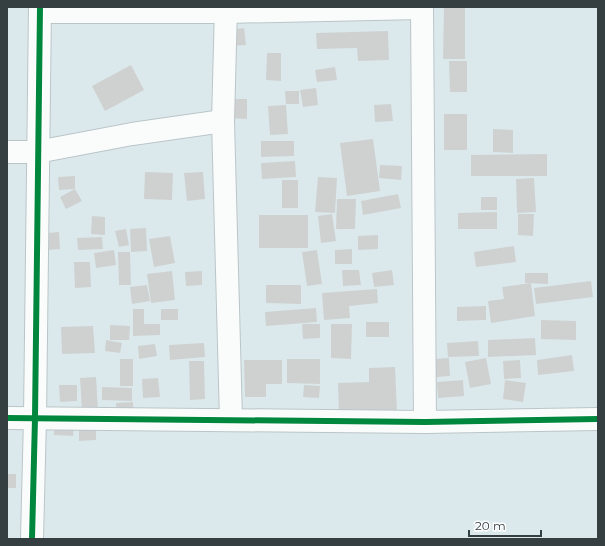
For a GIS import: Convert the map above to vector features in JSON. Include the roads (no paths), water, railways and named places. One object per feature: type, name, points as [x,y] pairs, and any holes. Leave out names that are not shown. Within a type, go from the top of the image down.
[{"type":"street","points":[[32,539],[40,9],[422,8],[425,422]]},
{"type":"street","points":[[226,9],[223,120],[231,420]]},
{"type":"street","points":[[7,152],[37,152],[132,134],[223,120]]},
{"type":"street","points":[[7,418],[425,422],[598,418]]}]
